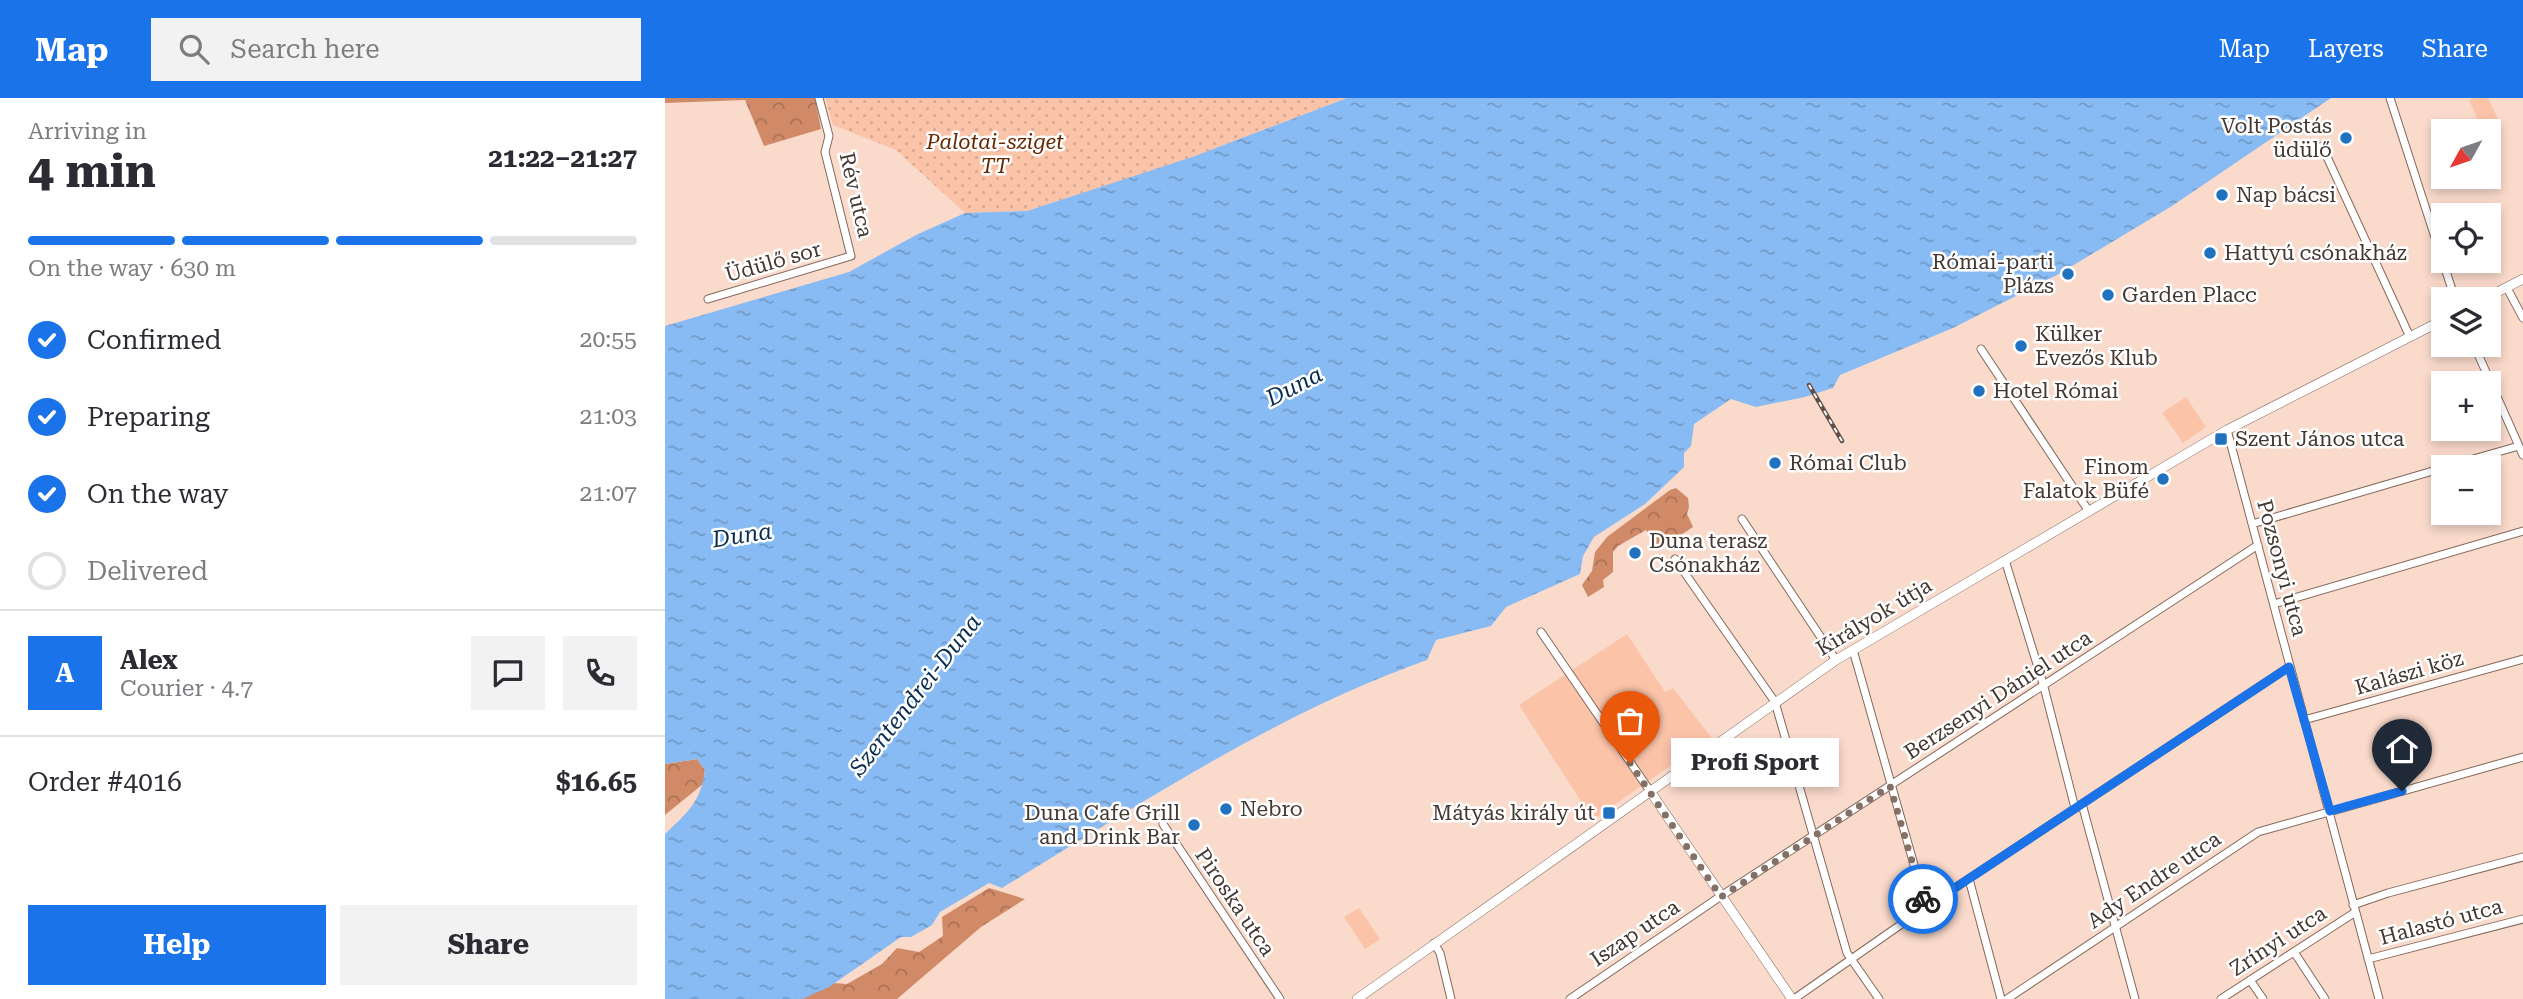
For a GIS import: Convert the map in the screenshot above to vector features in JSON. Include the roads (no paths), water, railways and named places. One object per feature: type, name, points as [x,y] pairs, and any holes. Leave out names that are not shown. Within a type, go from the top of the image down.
[{"type":"street","name":"Rév utca","points":[[819,98],[829,136],[825,152],[852,252],[848,258]]},
{"type":"street","points":[[2390,98],[2451,287]]},
{"type":"street","points":[[2322,146],[2410,337]]},
{"type":"street","name":"Üdülő sor","points":[[708,299],[848,258]]},
{"type":"street","points":[[2501,291],[2523,279]]},
{"type":"street","points":[[2507,288],[2523,318]]},
{"type":"street","name":"Királyok útja","points":[[1357,999],[1836,660],[2227,430],[2431,326]]},
{"type":"street","points":[[1981,349],[2088,510]]},
{"type":"street","points":[[2479,357],[2523,455]]},
{"type":"street","name":"Pozsonyi utca","points":[[2227,430],[2378,999]]},
{"type":"street","points":[[2488,455],[2519,446]]},
{"type":"street","points":[[2252,524],[2431,472]]},
{"type":"street","points":[[1742,519],[1836,660]]},
{"type":"street","points":[[2274,604],[2523,531]]},
{"type":"street","name":"Berzsenyi Dániel utca","points":[[1721,897],[2258,545]]},
{"type":"street","points":[[1675,559],[1775,702],[1847,953],[1879,999]]},
{"type":"street","points":[[2005,560],[2116,927],[2135,999]]},
{"type":"street","points":[[1541,632],[1793,999],[1926,907],[2289,667]]},
{"type":"street","points":[[1853,650],[1926,907]]},
{"type":"street","name":"Kalászi köz","points":[[2304,720],[2523,659]]},
{"type":"street","name":"Ady Endre utca","points":[[2007,999],[2258,832],[2523,757]]},
{"type":"street","name":"Piroska utca","points":[[1163,824],[1280,999]]},
{"type":"street","name":"Zrínyi utca","points":[[2221,999],[2294,952],[2353,909],[2388,893],[2523,857]]},
{"type":"street","points":[[1969,879],[2001,999]]},
{"type":"street","name":"Iszap utca","points":[[1570,999],[1721,897]]},
{"type":"street","name":"Halastó utca","points":[[2368,959],[2523,919]]},
{"type":"street","points":[[1434,943],[1440,953],[1451,999]]},
{"type":"street","points":[[2294,952],[2325,999]]},
{"type":"street","points":[[2250,980],[2263,999]]},
{"type":"water","points":[[1347,98],[2331,98],[2172,206],[2057,275],[1953,328],[1840,375],[1833,388],[1805,397],[1756,407],[1731,399],[1694,424],[1691,446],[1684,453],[1684,467],[1645,504],[1594,537],[1583,556],[1580,574],[1506,607],[1491,626],[1436,640],[1427,660],[1371,682],[1262,734],[1002,888],[989,883],[940,912],[932,925],[911,937],[901,937],[829,987],[802,999],[665,999],[665,834],[696,799],[705,770],[697,759],[665,764],[665,326],[849,272],[916,235],[965,213],[1027,211],[1195,156]]},
{"type":"railway","points":[[1809,385],[1842,441]]},
{"type":"place","name":"Volt Postás üdülő","points":[[2346,138]]},
{"type":"place","name":"Nap bácsi","points":[[2222,195]]},
{"type":"place","name":"Hattyú csónakház","points":[[2210,253]]},
{"type":"place","name":"Római-parti Plázs","points":[[2068,274]]},
{"type":"place","name":"Garden Placc","points":[[2108,295]]},
{"type":"place","name":"Külker Evezős Klub","points":[[2021,346]]},
{"type":"place","name":"Hotel Római","points":[[1979,391]]},
{"type":"place","name":"Szent János utca","points":[[2221,439]]},
{"type":"place","name":"Római Club","points":[[1775,463]]},
{"type":"place","name":"Finom Falatok Büfé","points":[[2163,479]]},
{"type":"place","name":"Duna terasz Csónakház","points":[[1635,553]]},
{"type":"place","name":"Profi Sport","points":[[1630,763]]},
{"type":"place","name":"Nebro","points":[[1226,809]]},
{"type":"place","name":"Mátyás király út","points":[[1609,813]]},
{"type":"place","name":"Duna Cafe Grill and Drink Bar","points":[[1194,825]]},
{"type":"park label","name":"Palotai-sziget TT","points":[[995,154]]},
{"type":"water label","name":"Duna","points":[[1294,386]]},
{"type":"water label","name":"Duna","points":[[742,535]]},
{"type":"water label","name":"Szentendrei-Duna","points":[[915,695]]}]
